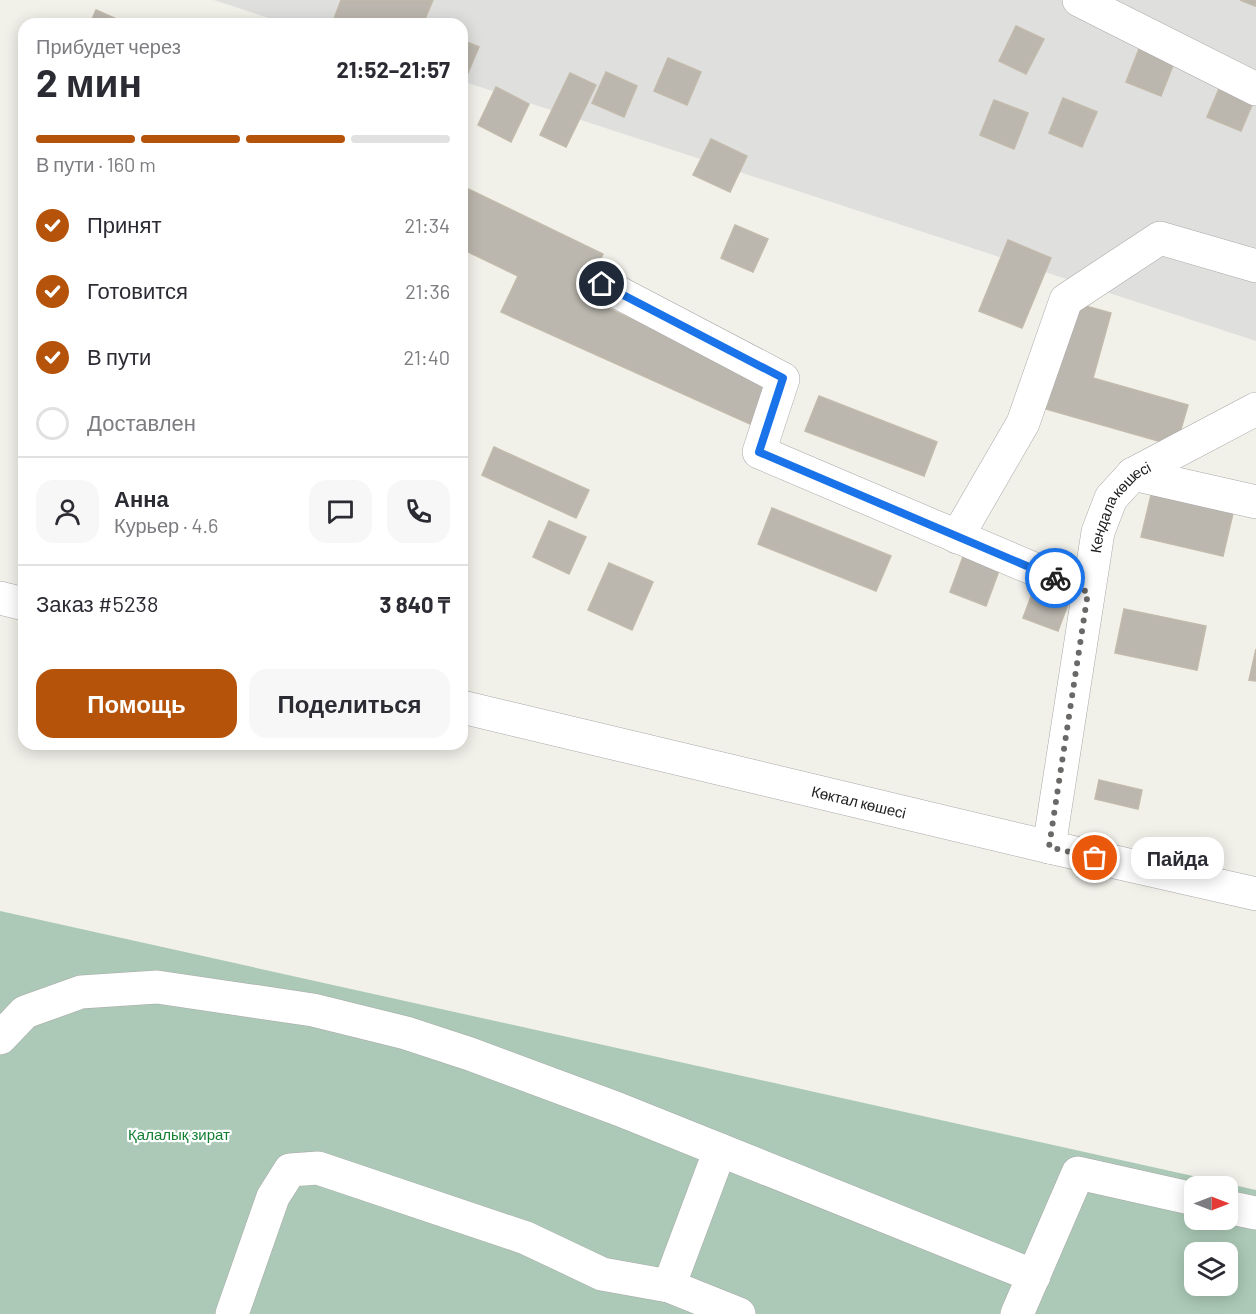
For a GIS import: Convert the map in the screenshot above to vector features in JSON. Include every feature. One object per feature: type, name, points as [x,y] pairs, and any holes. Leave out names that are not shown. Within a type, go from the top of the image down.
[{"type":"street","points":[[1079,0],[1256,89]]},
{"type":"street","points":[[957,537],[1023,423],[1066,300],[1160,238],[1256,266]]},
{"type":"street","points":[[602,284],[783,378],[759,452],[1088,592]]},
{"type":"street","name":"Кендала көшесі","points":[[1049,847],[1098,532],[1111,498],[1133,474],[1256,409]]},
{"type":"street","points":[[1133,474],[1256,502]]},
{"type":"street","points":[[0,598],[18,602]]},
{"type":"street","name":"Көктал көшесі","points":[[468,708],[1256,894]]},
{"type":"street","points":[[0,1038],[25,1012],[81,992],[158,987],[313,1010],[406,1033],[470,1054],[618,1109],[1034,1276]]},
{"type":"street","points":[[669,1286],[720,1150]]},
{"type":"street","points":[[232,1314],[273,1197],[290,1170],[318,1168],[526,1238],[602,1274],[669,1286],[739,1314]]},
{"type":"street","points":[[1017,1314],[1078,1173],[1184,1197]]},
{"type":"street","points":[[1238,1210],[1256,1214]]},
{"type":"shaded area","points":[[214,0],[1256,0],[1256,341],[468,83],[468,18],[269,18]]},
{"type":"green space","name":"Қалалық зират","points":[[0,911],[1193,1176],[1184,1176],[1184,1230],[1238,1230],[1238,1186],[1256,1190],[1256,1314],[0,1314]]},
{"type":"building","points":[[341,0],[433,0],[426,18],[334,18]]},
{"type":"building","points":[[1240,0],[1256,0],[1256,3],[1255,6]]},
{"type":"building","points":[[96,10],[114,18],[93,18]]},
{"type":"building","points":[[1016,26],[1044,39],[1026,74],[999,61]]},
{"type":"building","points":[[468,42],[479,47],[468,73]]},
{"type":"building","points":[[1139,49],[1174,63],[1161,96],[1126,82]]},
{"type":"building","points":[[668,58],[701,72],[687,105],[654,91]]},
{"type":"building","points":[[606,72],[637,86],[624,117],[592,103]]},
{"type":"building","points":[[570,73],[596,85],[566,147],[540,135]]},
{"type":"building","points":[[1221,84],[1255,98],[1241,131],[1207,117]]},
{"type":"building","points":[[496,87],[529,104],[511,142],[478,125]]},
{"type":"building","points":[[1063,98],[1097,112],[1082,147],[1049,133]]},
{"type":"building","points":[[994,100],[1028,113],[1014,149],[980,135]]},
{"type":"building","points":[[711,139],[747,156],[730,192],[693,175]]},
{"type":"building","points":[[468,189],[603,254],[583,297],[769,381],[750,424],[501,312],[518,276],[468,252]]},
{"type":"building","points":[[735,225],[768,239],[753,272],[721,258]]},
{"type":"building","points":[[1008,240],[1051,258],[1022,328],[979,311]]},
{"type":"building","points":[[1075,303],[1111,313],[1093,378],[1188,405],[1176,446],[1046,409]]},
{"type":"building","points":[[819,396],[937,442],[924,476],[805,431]]},
{"type":"building","points":[[494,447],[589,490],[576,518],[482,475]]},
{"type":"building","points":[[1152,491],[1234,509],[1223,556],[1141,537]]},
{"type":"building","points":[[772,508],[891,556],[876,591],[758,544]]},
{"type":"building","points":[[549,521],[586,537],[569,574],[533,557]]},
{"type":"building","points":[[964,554],[1000,568],[986,606],[950,592]]},
{"type":"building","points":[[609,563],[653,582],[632,630],[588,610]]},
{"type":"building","points":[[1036,583],[1071,596],[1058,631],[1023,618]]},
{"type":"building","points":[[1124,609],[1206,626],[1197,670],[1115,653]]},
{"type":"building","points":[[1256,649],[1256,681],[1249,680]]},
{"type":"building","points":[[1099,780],[1142,790],[1138,809],[1095,799]]},
{"type":"way so far","points":[[1055,578],[1088,592],[1049,847],[1095,858]]},
{"type":"place","name":"Пайда","points":[[1095,858]]},
{"type":"route","points":[[602,284],[783,378],[759,452],[1055,578]]}]
